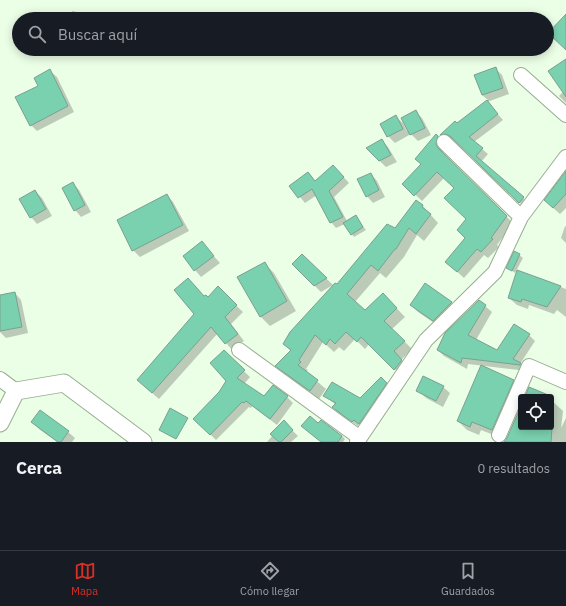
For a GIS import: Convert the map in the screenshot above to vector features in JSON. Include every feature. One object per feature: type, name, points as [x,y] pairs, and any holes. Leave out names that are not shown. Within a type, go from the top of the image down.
[{"type":"street","points":[[521,75],[566,115]]},
{"type":"street","points":[[444,142],[521,217]]},
{"type":"street","points":[[239,350],[358,440],[426,340],[495,272],[521,217],[566,157]]},
{"type":"street","points":[[499,436],[529,366],[566,382]]},
{"type":"street","points":[[0,379],[16,391],[64,383],[143,442]]},
{"type":"street","points":[[0,423],[16,391]]},
{"type":"building","points":[[566,14],[566,50],[554,39],[554,27]]},
{"type":"building","points":[[566,59],[566,97],[548,71]]},
{"type":"building","points":[[496,67],[503,88],[482,95],[474,75]]},
{"type":"building","points":[[50,69],[68,106],[30,126],[15,97],[38,86],[34,78]]},
{"type":"building","points":[[487,100],[498,114],[469,137],[483,148],[476,156],[524,197],[519,203],[450,136],[446,134],[440,135],[455,121],[457,123]]},
{"type":"building","points":[[416,110],[425,128],[410,135],[401,118]]},
{"type":"building","points":[[396,115],[403,129],[387,137],[380,124]]},
{"type":"building","points":[[436,134],[438,136],[436,144],[438,148],[507,216],[491,238],[493,239],[481,252],[477,249],[457,272],[445,262],[465,238],[457,230],[466,219],[444,198],[454,188],[437,172],[414,196],[402,184],[421,164],[415,159]]},
{"type":"building","points":[[382,139],[391,155],[379,161],[366,148]]},
{"type":"building","points":[[333,165],[344,177],[329,191],[343,217],[330,223],[312,189],[298,198],[289,186],[308,172],[315,181]]},
{"type":"building","points":[[566,171],[566,194],[553,208],[544,200]]},
{"type":"building","points":[[371,173],[379,190],[366,197],[357,179]]},
{"type":"building","points":[[73,182],[85,205],[74,211],[62,188]]},
{"type":"building","points":[[35,190],[46,209],[30,218],[19,199]]},
{"type":"building","points":[[167,194],[183,225],[132,251],[117,220]]},
{"type":"building","points":[[416,200],[431,214],[416,234],[409,228],[396,249],[378,271],[371,265],[347,294],[365,310],[383,293],[397,308],[384,321],[405,341],[394,351],[402,360],[394,370],[361,337],[357,342],[346,332],[335,344],[330,339],[326,345],[315,335],[299,360],[301,362],[298,365],[318,380],[310,391],[275,366],[291,350],[283,344],[290,332],[335,283],[337,284],[387,224],[395,228]]},
{"type":"building","points":[[356,215],[363,227],[351,235],[343,223]]},
{"type":"building","points":[[202,241],[214,256],[194,271],[183,256]]},
{"type":"building","points":[[514,251],[520,254],[512,271],[506,268]]},
{"type":"building","points":[[302,254],[327,278],[314,286],[292,264]]},
{"type":"building","points":[[265,262],[287,301],[260,317],[237,277]]},
{"type":"building","points":[[517,270],[561,286],[547,307],[522,299],[521,302],[508,298]]},
{"type":"building","points":[[188,278],[204,296],[206,295],[208,297],[218,286],[237,305],[225,317],[238,334],[225,344],[211,327],[152,393],[137,380],[194,314],[174,290]]},
{"type":"building","points":[[425,283],[452,302],[433,321],[410,305]]},
{"type":"building","points":[[15,292],[22,327],[0,331],[0,295]]},
{"type":"building","points":[[479,300],[486,305],[468,335],[497,350],[514,324],[530,334],[513,359],[521,363],[520,365],[462,358],[461,363],[437,350],[445,333]]},
{"type":"building","points":[[224,350],[245,370],[237,378],[264,396],[273,385],[288,396],[270,419],[246,401],[244,403],[242,402],[210,435],[193,419],[219,392],[226,381],[210,363]]},
{"type":"building","points":[[481,365],[514,380],[492,430],[472,422],[470,427],[457,421]]},
{"type":"building","points":[[423,376],[444,386],[436,401],[416,391]]},
{"type":"building","points":[[381,377],[387,383],[359,424],[354,420],[352,422],[332,407],[336,403],[323,396],[332,382],[360,398]]},
{"type":"building","points":[[529,387],[546,394],[526,394]]},
{"type":"building","points":[[170,408],[188,418],[176,439],[159,430]]},
{"type":"building","points":[[40,410],[69,431],[61,442],[58,442],[31,422]]},
{"type":"building","points":[[518,413],[518,430],[552,430],[551,442],[504,442]]},
{"type":"building","points":[[310,416],[318,423],[321,420],[342,436],[338,442],[321,442],[301,426]]},
{"type":"building","points":[[284,420],[293,430],[281,442],[279,442],[270,434]]}]
